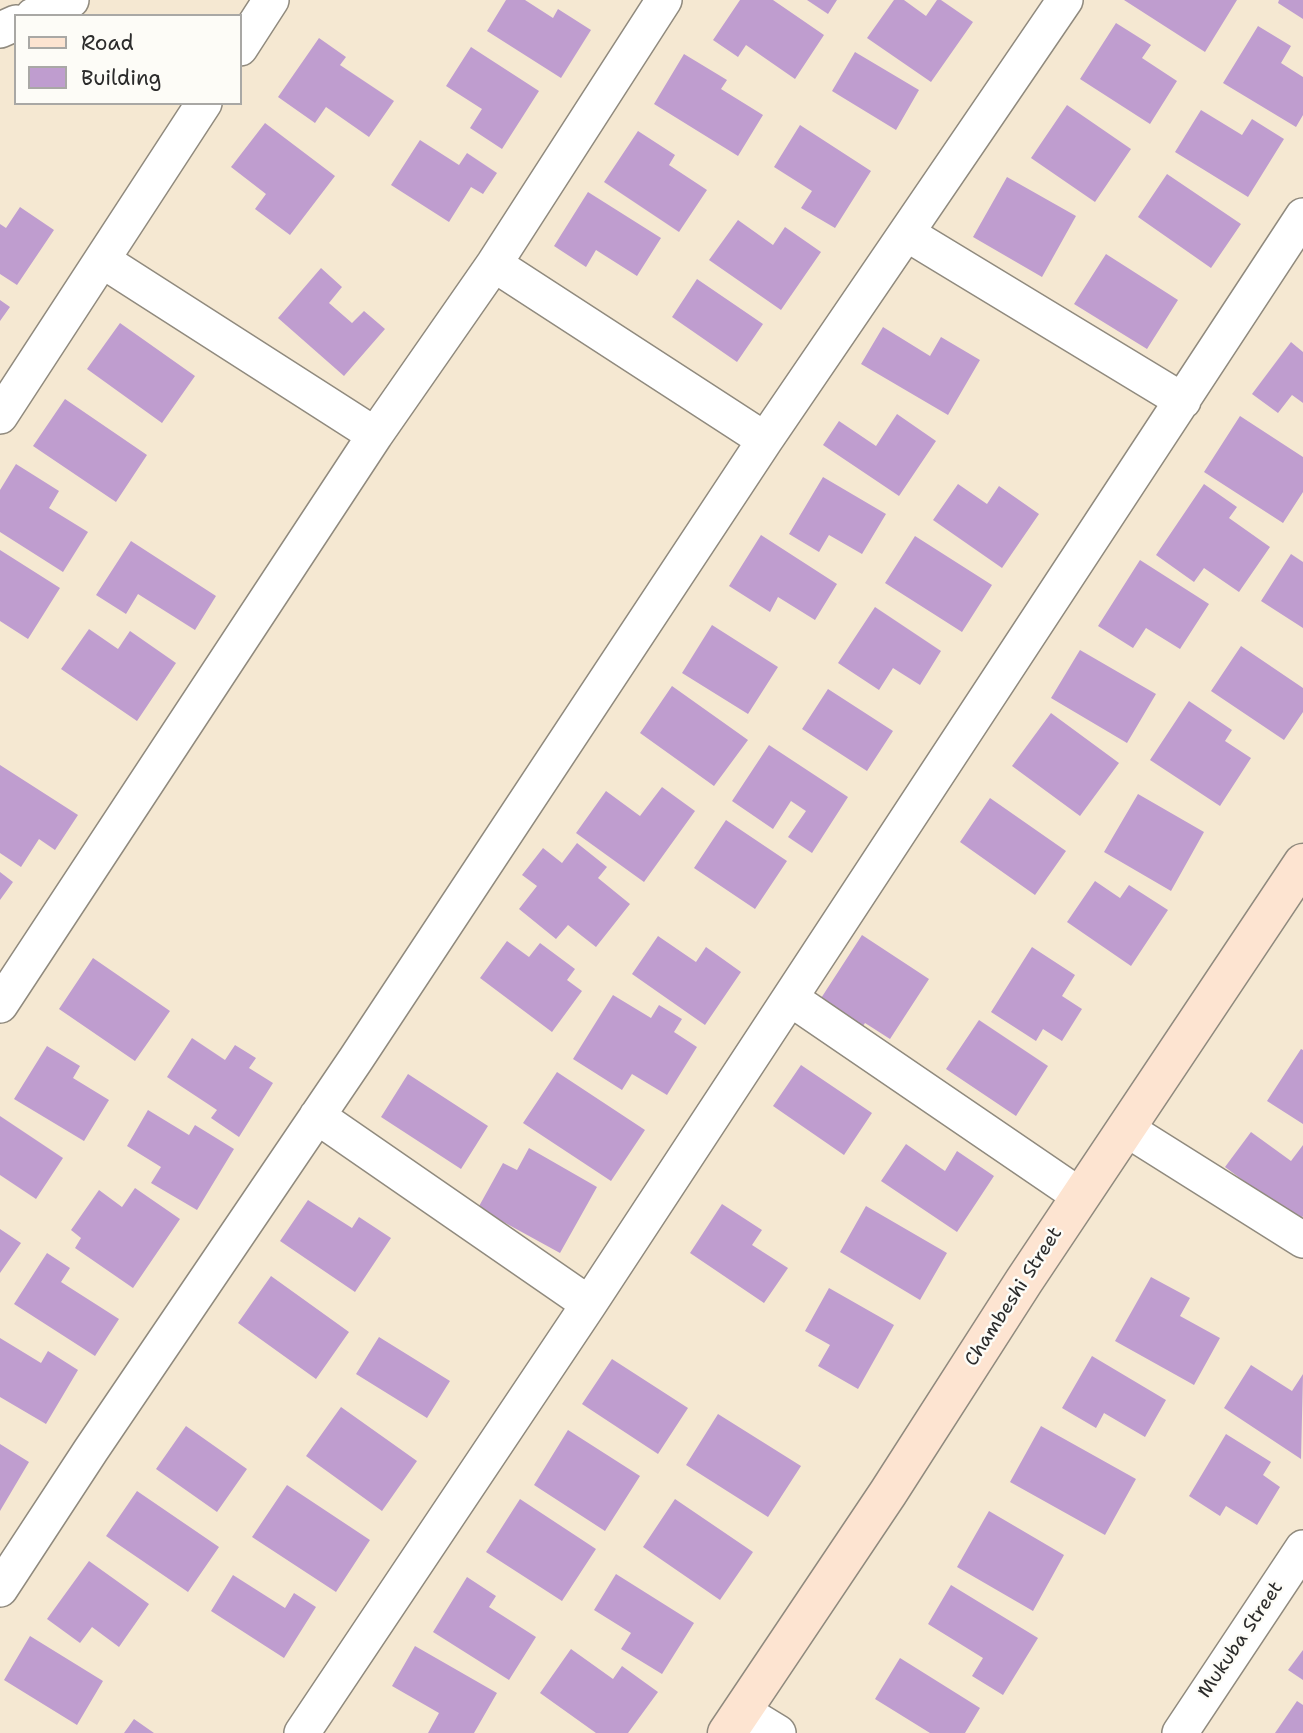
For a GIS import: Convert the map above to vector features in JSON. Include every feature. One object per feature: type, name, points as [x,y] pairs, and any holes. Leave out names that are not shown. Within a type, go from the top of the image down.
[{"type":"street","points":[[38,14],[71,0]]},
{"type":"street","points":[[242,45],[271,0]]},
{"type":"street","points":[[0,1005],[375,435],[494,264],[664,0]]},
{"type":"street","points":[[0,1589],[765,440],[1065,0]]},
{"type":"street","points":[[0,416],[203,105]]},
{"type":"street","points":[[302,1733],[589,1304],[1303,216]]},
{"type":"street","points":[[906,233],[1183,401]]},
{"type":"street","points":[[102,260],[375,435]]},
{"type":"street","points":[[494,264],[765,440]]},
{"type":"street","name":"Chambeshi Street","points":[[735,1722],[888,1493],[1080,1196],[1303,863]]},
{"type":"street","points":[[790,998],[1080,1196]]},
{"type":"street","points":[[317,1116],[589,1304]]},
{"type":"street","points":[[1125,1128],[1303,1240]]},
{"type":"street","name":"Mukuba Street","points":[[1180,1733],[1303,1548]]},
{"type":"street","points":[[735,1722],[778,1733]]},
{"type":"building","points":[[506,0],[525,0],[553,18],[558,9],[591,30],[561,78],[487,31]]},
{"type":"building","points":[[740,0],[773,0],[824,35],[795,79],[746,45],[738,57],[713,40]]},
{"type":"building","points":[[807,0],[837,0],[828,14]]},
{"type":"building","points":[[894,0],[904,0],[926,16],[937,0],[941,0],[973,22],[931,82],[867,38]]},
{"type":"building","points":[[1124,0],[1237,0],[1205,52]]},
{"type":"building","points":[[1279,0],[1303,0],[1303,19],[1278,3]]},
{"type":"building","points":[[1116,23],[1151,45],[1142,58],[1177,81],[1150,124],[1080,79]]},
{"type":"building","points":[[1258,26],[1291,46],[1281,63],[1303,77],[1303,115],[1296,127],[1223,83]]},
{"type":"building","points":[[319,38],[346,57],[340,65],[394,101],[369,137],[326,107],[315,123],[278,97]]},
{"type":"building","points":[[471,47],[539,91],[502,149],[470,128],[482,109],[446,86]]},
{"type":"building","points":[[855,52],[919,90],[896,130],[832,91]]},
{"type":"building","points":[[684,54],[727,80],[721,89],[763,115],[738,156],[654,104]]},
{"type":"building","points":[[1067,105],[1131,149],[1095,202],[1031,158]]},
{"type":"building","points":[[1201,110],[1242,135],[1252,119],[1284,139],[1248,197],[1175,152]]},
{"type":"building","points":[[265,123],[335,176],[290,235],[255,209],[266,194],[231,167]]},
{"type":"building","points":[[800,125],[871,171],[835,228],[801,208],[812,191],[774,167]]},
{"type":"building","points":[[638,131],[675,155],[669,165],[707,190],[679,232],[604,182]]},
{"type":"building","points":[[420,140],[459,165],[467,153],[497,173],[483,194],[471,187],[449,222],[391,185]]},
{"type":"building","points":[[1167,174],[1241,224],[1211,268],[1138,217]]},
{"type":"building","points":[[1007,177],[1076,216],[1042,277],[973,237]]},
{"type":"building","points":[[588,192],[661,238],[637,276],[596,250],[586,267],[554,246]]},
{"type":"building","points":[[20,207],[54,230],[17,285],[0,274],[0,224],[6,228]]},
{"type":"building","points":[[738,220],[773,245],[785,227],[821,252],[781,310],[709,260]]},
{"type":"building","points":[[1106,254],[1178,300],[1147,349],[1074,304]]},
{"type":"building","points":[[321,268],[342,287],[329,303],[352,323],[364,311],[385,329],[344,376],[278,318]]},
{"type":"building","points":[[697,279],[763,324],[737,362],[672,317]]},
{"type":"building","points":[[0,300],[10,307],[0,321]]},
{"type":"building","points":[[120,323],[195,376],[162,423],[87,369]]},
{"type":"building","points":[[883,327],[930,356],[941,337],[980,360],[948,415],[861,364]]},
{"type":"building","points":[[1291,342],[1303,352],[1303,403],[1292,395],[1278,413],[1252,394]]},
{"type":"building","points":[[65,399],[147,455],[116,502],[33,446]]},
{"type":"building","points":[[897,414],[936,441],[899,496],[823,445],[839,421],[876,446]]},
{"type":"building","points":[[1240,416],[1303,457],[1303,492],[1283,523],[1204,472]]},
{"type":"building","points":[[16,464],[59,491],[49,508],[88,532],[63,572],[0,532],[0,490]]},
{"type":"building","points":[[823,477],[886,514],[862,554],[829,535],[819,552],[789,534]]},
{"type":"building","points":[[958,484],[987,504],[999,486],[1039,514],[1002,568],[933,520]]},
{"type":"building","points":[[1204,484],[1237,507],[1229,518],[1270,547],[1239,592],[1204,568],[1194,582],[1156,555]]},
{"type":"building","points":[[761,535],[837,584],[815,620],[778,597],[770,612],[729,586]]},
{"type":"building","points":[[915,536],[992,585],[962,632],[885,583]]},
{"type":"building","points":[[131,541],[216,596],[195,630],[138,594],[126,614],[96,595]]},
{"type":"building","points":[[0,550],[60,588],[28,639],[0,621]]},
{"type":"building","points":[[1291,554],[1303,562],[1303,628],[1261,601]]},
{"type":"building","points":[[1140,560],[1209,604],[1180,649],[1146,628],[1133,648],[1098,626]]},
{"type":"building","points":[[875,607],[941,651],[920,685],[893,668],[879,690],[838,663]]},
{"type":"building","points":[[712,625],[778,667],[748,714],[682,673]]},
{"type":"building","points":[[89,629],[118,649],[130,631],[176,663],[137,721],[61,669]]},
{"type":"building","points":[[1241,646],[1303,688],[1303,712],[1284,740],[1211,691]]},
{"type":"building","points":[[1080,650],[1156,694],[1127,743],[1051,698]]},
{"type":"building","points":[[672,686],[748,740],[714,786],[640,733]]},
{"type":"building","points":[[828,689],[893,731],[867,771],[802,729]]},
{"type":"building","points":[[1189,701],[1232,730],[1225,741],[1251,758],[1220,806],[1150,760]]},
{"type":"building","points":[[1051,713],[1119,763],[1080,816],[1012,766]]},
{"type":"building","points":[[769,745],[848,797],[812,853],[788,837],[806,811],[791,801],[773,829],[732,801]]},
{"type":"building","points":[[0,765],[78,815],[55,850],[39,839],[21,867],[0,853]]},
{"type":"building","points":[[662,787],[695,811],[644,882],[576,833],[606,791],[640,816]]},
{"type":"building","points":[[1138,794],[1204,832],[1171,891],[1104,852]]},
{"type":"building","points":[[990,798],[1066,851],[1035,895],[960,842]]},
{"type":"building","points":[[726,820],[787,861],[755,909],[694,868]]},
{"type":"building","points":[[577,843],[607,867],[598,878],[630,904],[596,947],[568,925],[556,939],[519,909],[537,886],[522,875],[543,848],[562,863]]},
{"type":"building","points":[[0,872],[13,882],[0,900]]},
{"type":"building","points":[[1095,881],[1120,898],[1129,885],[1168,910],[1131,966],[1067,922]]},
{"type":"building","points":[[862,935],[929,979],[890,1039],[865,1023],[856,1037],[814,1009]]},
{"type":"building","points":[[658,936],[696,962],[706,947],[741,972],[705,1025],[632,974]]},
{"type":"building","points":[[507,941],[529,957],[540,943],[575,969],[567,980],[582,991],[552,1032],[480,978]]},
{"type":"building","points":[[1032,947],[1075,975],[1062,996],[1082,1009],[1062,1041],[1043,1029],[1036,1041],[991,1012]]},
{"type":"building","points":[[93,958],[170,1011],[135,1061],[59,1009]]},
{"type":"building","points":[[613,995],[651,1018],[659,1005],[682,1019],[674,1032],[697,1047],[667,1095],[632,1074],[622,1090],[573,1059]]},
{"type":"building","points":[[979,1020],[1048,1066],[1016,1116],[946,1069]]},
{"type":"building","points":[[192,1038],[225,1060],[235,1045],[256,1058],[249,1068],[273,1083],[239,1137],[211,1118],[217,1110],[167,1077]]},
{"type":"building","points":[[47,1046],[80,1066],[73,1078],[109,1100],[84,1141],[14,1099]]},
{"type":"building","points":[[1301,1049],[1303,1050],[1303,1124],[1267,1101]]},
{"type":"building","points":[[801,1065],[872,1113],[844,1155],[773,1106]]},
{"type":"building","points":[[557,1072],[645,1130],[611,1181],[523,1123]]},
{"type":"building","points":[[408,1074],[488,1126],[461,1169],[381,1117]]},
{"type":"building","points":[[148,1110],[189,1135],[195,1125],[234,1149],[197,1210],[151,1183],[161,1167],[127,1146]]},
{"type":"building","points":[[0,1116],[63,1158],[36,1199],[0,1175]]},
{"type":"building","points":[[1251,1132],[1291,1161],[1303,1145],[1303,1216],[1299,1222],[1225,1167]]},
{"type":"building","points":[[906,1144],[945,1171],[957,1151],[994,1176],[957,1232],[881,1181]]},
{"type":"building","points":[[529,1148],[597,1187],[560,1253],[478,1208],[503,1163],[517,1170]]},
{"type":"building","points":[[135,1188],[180,1219],[133,1288],[75,1248],[81,1238],[71,1230],[99,1190],[122,1207]]},
{"type":"building","points":[[308,1200],[352,1228],[359,1217],[391,1238],[355,1292],[280,1241]]},
{"type":"building","points":[[722,1204],[762,1230],[752,1245],[788,1268],[764,1303],[690,1253]]},
{"type":"building","points":[[866,1206],[947,1253],[920,1300],[840,1252]]},
{"type":"building","points":[[0,1229],[21,1243],[0,1273]]},
{"type":"building","points":[[47,1253],[70,1268],[61,1282],[119,1319],[95,1356],[14,1304]]},
{"type":"building","points":[[271,1276],[349,1332],[316,1379],[238,1323]]},
{"type":"building","points":[[1151,1277],[1190,1298],[1180,1316],[1220,1338],[1194,1385],[1115,1341]]},
{"type":"building","points":[[829,1288],[894,1325],[858,1389],[818,1366],[830,1345],[805,1331]]},
{"type":"building","points":[[379,1337],[450,1381],[427,1418],[356,1374]]},
{"type":"building","points":[[0,1338],[41,1363],[48,1351],[78,1370],[46,1424],[0,1397]]},
{"type":"building","points":[[1092,1356],[1166,1400],[1145,1437],[1104,1413],[1096,1428],[1062,1408]]},
{"type":"building","points":[[612,1359],[688,1408],[658,1454],[582,1404]]},
{"type":"building","points":[[1251,1365],[1292,1391],[1303,1374],[1301,1459],[1224,1408]]},
{"type":"building","points":[[341,1407],[417,1461],[382,1511],[306,1456]]},
{"type":"building","points":[[718,1414],[801,1466],[768,1517],[686,1465]]},
{"type":"building","points":[[186,1426],[247,1469],[217,1512],[156,1469]]},
{"type":"building","points":[[1041,1426],[1136,1479],[1105,1535],[1010,1482]]},
{"type":"building","points":[[568,1430],[640,1476],[605,1531],[534,1485]]},
{"type":"building","points":[[1226,1434],[1271,1462],[1263,1475],[1280,1487],[1257,1525],[1226,1506],[1220,1516],[1189,1496]]},
{"type":"building","points":[[0,1444],[29,1462],[0,1511]]},
{"type":"building","points":[[287,1485],[370,1540],[336,1592],[252,1537]]},
{"type":"building","points":[[137,1491],[219,1547],[188,1592],[106,1536]]},
{"type":"building","points":[[520,1499],[596,1549],[562,1601],[486,1552]]},
{"type":"building","points":[[675,1499],[753,1552],[720,1600],[643,1547]]},
{"type":"building","points":[[989,1511],[1064,1555],[1033,1611],[957,1567]]},
{"type":"building","points":[[89,1561],[149,1604],[119,1647],[92,1627],[80,1643],[47,1619]]},
{"type":"building","points":[[616,1574],[694,1623],[662,1674],[621,1649],[631,1633],[594,1610]]},
{"type":"building","points":[[233,1575],[285,1608],[294,1593],[316,1607],[284,1658],[211,1611]]},
{"type":"building","points":[[467,1577],[496,1596],[489,1607],[536,1637],[509,1680],[433,1632]]},
{"type":"building","points":[[951,1585],[1038,1638],[1003,1695],[972,1676],[983,1658],[928,1624]]},
{"type":"building","points":[[30,1636],[103,1681],[77,1725],[4,1680]]},
{"type":"building","points":[[415,1646],[497,1693],[474,1733],[428,1733],[439,1713],[392,1686]]},
{"type":"building","points":[[571,1649],[613,1679],[622,1666],[658,1692],[628,1733],[596,1733],[540,1693]]},
{"type":"building","points":[[1303,1650],[1303,1680],[1288,1670]]},
{"type":"building","points":[[900,1658],[980,1708],[965,1733],[930,1733],[875,1699]]},
{"type":"building","points":[[1297,1701],[1303,1705],[1303,1733],[1275,1733]]},
{"type":"building","points":[[134,1719],[154,1733],[124,1733]]}]
